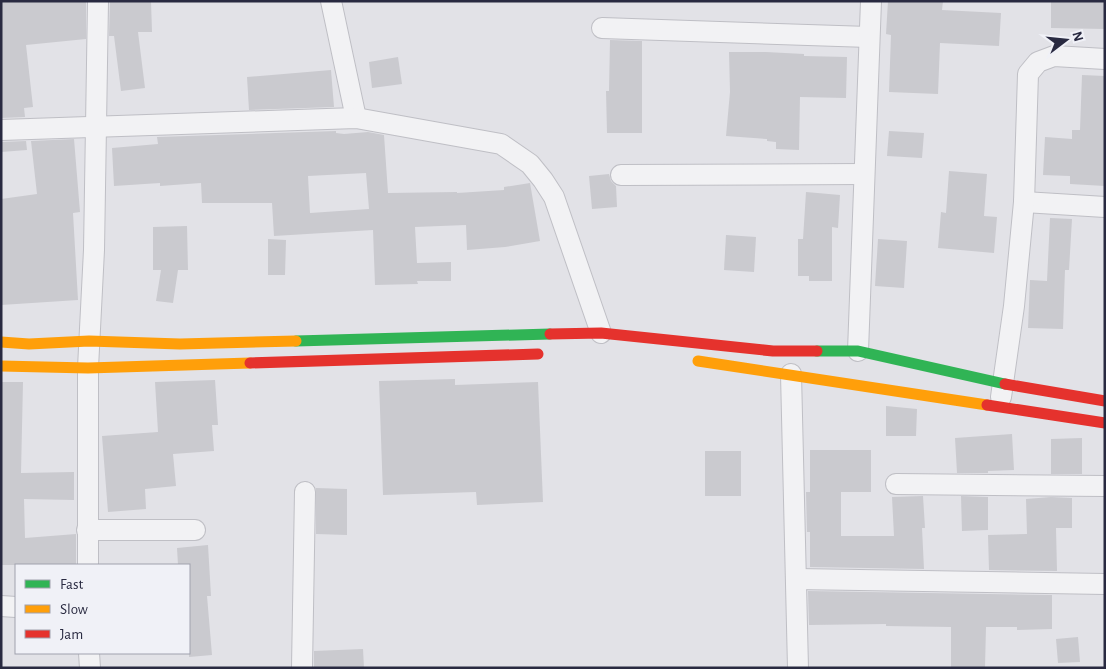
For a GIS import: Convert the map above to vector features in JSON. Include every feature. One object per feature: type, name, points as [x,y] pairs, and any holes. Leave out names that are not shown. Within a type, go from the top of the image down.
[{"type":"main road","points":[[1,342],[29,344],[89,341],[180,344],[601,333],[774,351],[858,351],[1003,384],[1105,401]]},
{"type":"main road","points":[[1,366],[88,368],[553,353]]},
{"type":"main road","points":[[686,359],[1105,423]]},
{"type":"street","points":[[88,564],[88,368],[93,298],[98,1]]},
{"type":"street","points":[[331,1],[356,118]]},
{"type":"street","points":[[858,351],[871,1]]},
{"type":"street","points":[[602,28],[869,38]]},
{"type":"street","points":[[999,406],[1014,306],[1024,202],[1028,74],[1038,62],[1054,56],[1105,59]]},
{"type":"street","points":[[1,130],[356,118],[501,144],[530,164],[554,197],[601,333]]},
{"type":"street","points":[[622,175],[864,174]]},
{"type":"street","points":[[1024,202],[1105,207]]},
{"type":"street","points":[[791,374],[798,668]]},
{"type":"street","points":[[896,484],[1105,486]]},
{"type":"street","points":[[302,668],[305,492]]},
{"type":"street","points":[[87,530],[195,530]]},
{"type":"street","points":[[796,580],[1105,584]]},
{"type":"street","points":[[1,606],[15,607]]},
{"type":"street","points":[[90,654],[90,668]]},
{"type":"building","points":[[1,1],[86,1],[86,39],[26,45],[33,107],[24,108],[25,117],[1,118]]},
{"type":"building","points":[[110,1],[151,1],[152,32],[138,32],[145,88],[121,91],[114,36],[109,36]]},
{"type":"building","points":[[888,1],[943,1],[942,10],[1001,13],[999,46],[940,43],[938,94],[889,92],[891,35],[886,34]]},
{"type":"building","points":[[1051,1],[1105,1],[1105,29],[1051,28]]},
{"type":"building","points":[[610,40],[642,41],[642,133],[607,133],[606,91],[609,91]]},
{"type":"building","points":[[729,52],[766,52],[804,54],[804,56],[847,57],[846,98],[800,97],[799,150],[776,149],[776,142],[767,141],[767,139],[726,136],[730,92]]},
{"type":"building","points":[[398,57],[402,84],[372,88],[369,62]]},
{"type":"building","points":[[331,70],[334,107],[249,110],[247,77]]},
{"type":"building","points":[[1082,75],[1105,76],[1105,186],[1070,184],[1070,176],[1043,175],[1045,137],[1072,139],[1072,130],[1080,130]]},
{"type":"building","points":[[336,131],[336,133],[344,134],[368,132],[384,135],[388,193],[457,193],[504,190],[504,187],[530,183],[540,241],[505,247],[467,250],[466,225],[415,227],[417,263],[451,262],[451,281],[417,281],[418,284],[375,285],[373,230],[274,236],[272,203],[202,203],[201,183],[160,186],[160,183],[114,186],[112,148],[158,144],[157,137]],"holes":[[[366,173],[369,209],[310,213],[308,176]]]},
{"type":"building","points":[[889,131],[924,133],[922,158],[887,156]]},
{"type":"building","points":[[74,139],[80,212],[73,213],[78,300],[1,305],[1,199],[37,194],[31,141]]},
{"type":"building","points":[[26,141],[27,150],[1,152],[1,142]]},
{"type":"building","points":[[949,171],[987,174],[984,216],[997,217],[994,253],[938,248],[941,212],[946,213]]},
{"type":"building","points":[[609,174],[611,181],[616,186],[617,207],[592,209],[589,176]]},
{"type":"building","points":[[806,192],[840,195],[838,228],[832,227],[832,281],[809,281],[809,276],[798,276],[798,239],[803,239]]},
{"type":"building","points":[[1050,218],[1072,219],[1069,270],[1065,270],[1063,329],[1028,328],[1030,280],[1047,281]]},
{"type":"building","points":[[187,226],[188,270],[178,270],[173,303],[156,301],[161,270],[153,270],[153,227]]},
{"type":"building","points":[[726,235],[756,237],[754,272],[724,270]]},
{"type":"building","points":[[268,239],[286,240],[285,275],[268,275]]},
{"type":"building","points":[[878,239],[907,241],[904,288],[875,286]]},
{"type":"building","points":[[455,379],[455,385],[538,382],[543,502],[477,505],[476,492],[383,495],[379,381]]},
{"type":"building","points":[[215,380],[218,425],[212,425],[214,451],[173,454],[176,486],[145,489],[146,509],[108,512],[102,436],[158,432],[155,382]]},
{"type":"building","points":[[1,382],[23,382],[21,473],[74,472],[74,500],[24,499],[25,538],[76,534],[76,564],[1,565]]},
{"type":"building","points":[[886,406],[917,409],[916,436],[886,436]]},
{"type":"building","points":[[1012,434],[1014,470],[988,471],[988,473],[957,473],[955,438]]},
{"type":"building","points":[[1082,438],[1082,474],[1051,474],[1051,439]]},
{"type":"building","points":[[810,450],[871,450],[871,492],[841,492],[841,536],[894,536],[892,497],[923,496],[925,528],[922,528],[924,569],[810,567],[810,532],[807,532],[806,492],[810,492]]},
{"type":"building","points":[[705,451],[741,451],[741,496],[705,496]]},
{"type":"building","points":[[316,488],[347,489],[347,535],[316,534]]},
{"type":"building","points":[[961,496],[988,497],[988,530],[962,531]]},
{"type":"building","points":[[1072,498],[1072,528],[1056,528],[1057,571],[989,570],[988,535],[1027,534],[1026,499]]},
{"type":"building","points":[[208,545],[211,596],[207,596],[212,655],[189,657],[190,564],[178,564],[177,548]]},
{"type":"building","points":[[808,591],[1052,595],[1052,629],[1017,630],[1017,627],[986,627],[985,667],[951,667],[951,627],[886,626],[886,624],[809,625]]},
{"type":"building","points":[[1078,637],[1080,662],[1058,663],[1056,639]]},
{"type":"building","points":[[363,649],[364,668],[314,668],[314,651]]},
{"type":"traffic: fast","points":[[296,341],[550,334]]},
{"type":"traffic: fast","points":[[817,351],[858,351],[1005,384]]},
{"type":"traffic: slow","points":[[1,342],[29,344],[89,341],[180,344],[296,341]]},
{"type":"traffic: slow","points":[[698,361],[987,405]]},
{"type":"traffic: slow","points":[[1,366],[88,368],[250,363]]},
{"type":"traffic: jam","points":[[550,334],[601,333],[773,351],[817,351]]},
{"type":"traffic: jam","points":[[250,363],[538,354]]},
{"type":"traffic: jam","points":[[1005,384],[1105,401]]},
{"type":"traffic: jam","points":[[987,405],[1105,423]]}]
